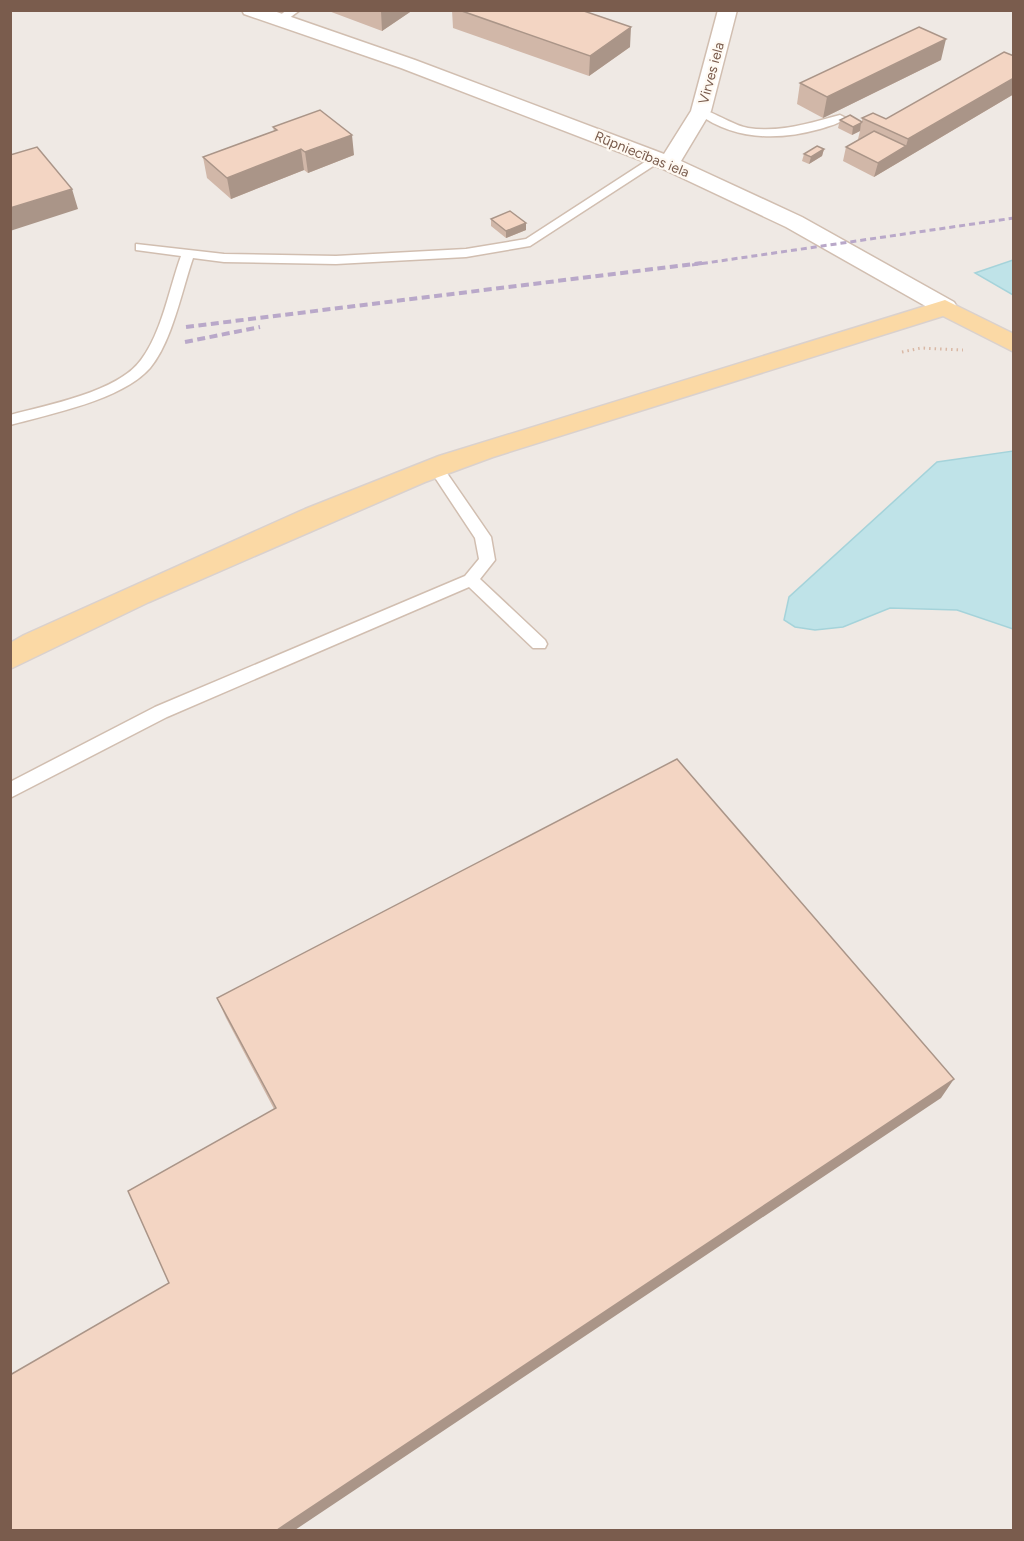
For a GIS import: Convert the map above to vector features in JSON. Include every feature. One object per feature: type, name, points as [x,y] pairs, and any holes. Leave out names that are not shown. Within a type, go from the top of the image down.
[{"type":"main road","name":"Rūpniecības iela","points":[[945,307],[1014,344]]},
{"type":"main road","points":[[10,657],[66,628],[435,467],[945,307]]},
{"type":"street","name":"Rūpniecības iela","points":[[251,10],[287,15],[408,64],[663,161],[794,222],[945,307]]},
{"type":"street","name":"Virves iela","points":[[663,161],[701,111],[728,10]]},
{"type":"lane","points":[[701,111],[722,124],[749,131],[775,132],[825,124],[840,118]]},
{"type":"lane","points":[[141,247],[224,258],[336,260],[466,253],[530,242],[663,161]]},
{"type":"lane","points":[[10,420],[122,384],[145,365],[156,345],[188,253]]},
{"type":"lane","points":[[10,791],[161,711],[471,580],[487,561],[483,537],[435,467]]},
{"type":"lane","points":[[471,580],[539,644]]},
{"type":"path","points":[[892,354],[921,348],[950,347],[968,350]]},
{"type":"shaded area","points":[[10,11],[1013,11],[1013,1530],[11,1530]]},
{"type":"water","points":[[1013,260],[1013,295],[975,273]]},
{"type":"water","points":[[1013,451],[1013,629],[957,610],[890,608],[843,627],[815,630],[795,627],[784,620],[789,597],[937,462]]},
{"type":"building","points":[[459,10],[581,10],[631,27],[590,56]]},
{"type":"building","points":[[919,27],[946,39],[827,97],[800,83]]},
{"type":"building","points":[[1004,52],[1014,56],[1014,78],[908,139],[862,118],[873,113],[886,119]]},
{"type":"building","points":[[320,110],[352,135],[305,152],[301,149],[227,178],[203,157],[277,130],[273,127]]},
{"type":"building","points":[[850,115],[862,122],[853,127],[840,120]]},
{"type":"building","points":[[874,131],[906,146],[878,163],[846,147]]},
{"type":"building","points":[[817,146],[824,149],[811,157],[804,154]]},
{"type":"building","points":[[37,147],[72,189],[10,208],[10,155]]},
{"type":"building","points":[[510,211],[526,223],[506,231],[491,219]]},
{"type":"building","points":[[677,759],[954,1079],[277,1530],[10,1530],[10,1375],[169,1283],[128,1191],[276,1108],[217,998]]},
{"type":"railway","points":[[692,265],[1014,218]]},
{"type":"railway","points":[[186,327],[702,263]]},
{"type":"railway","points":[[185,342],[260,327]]}]
